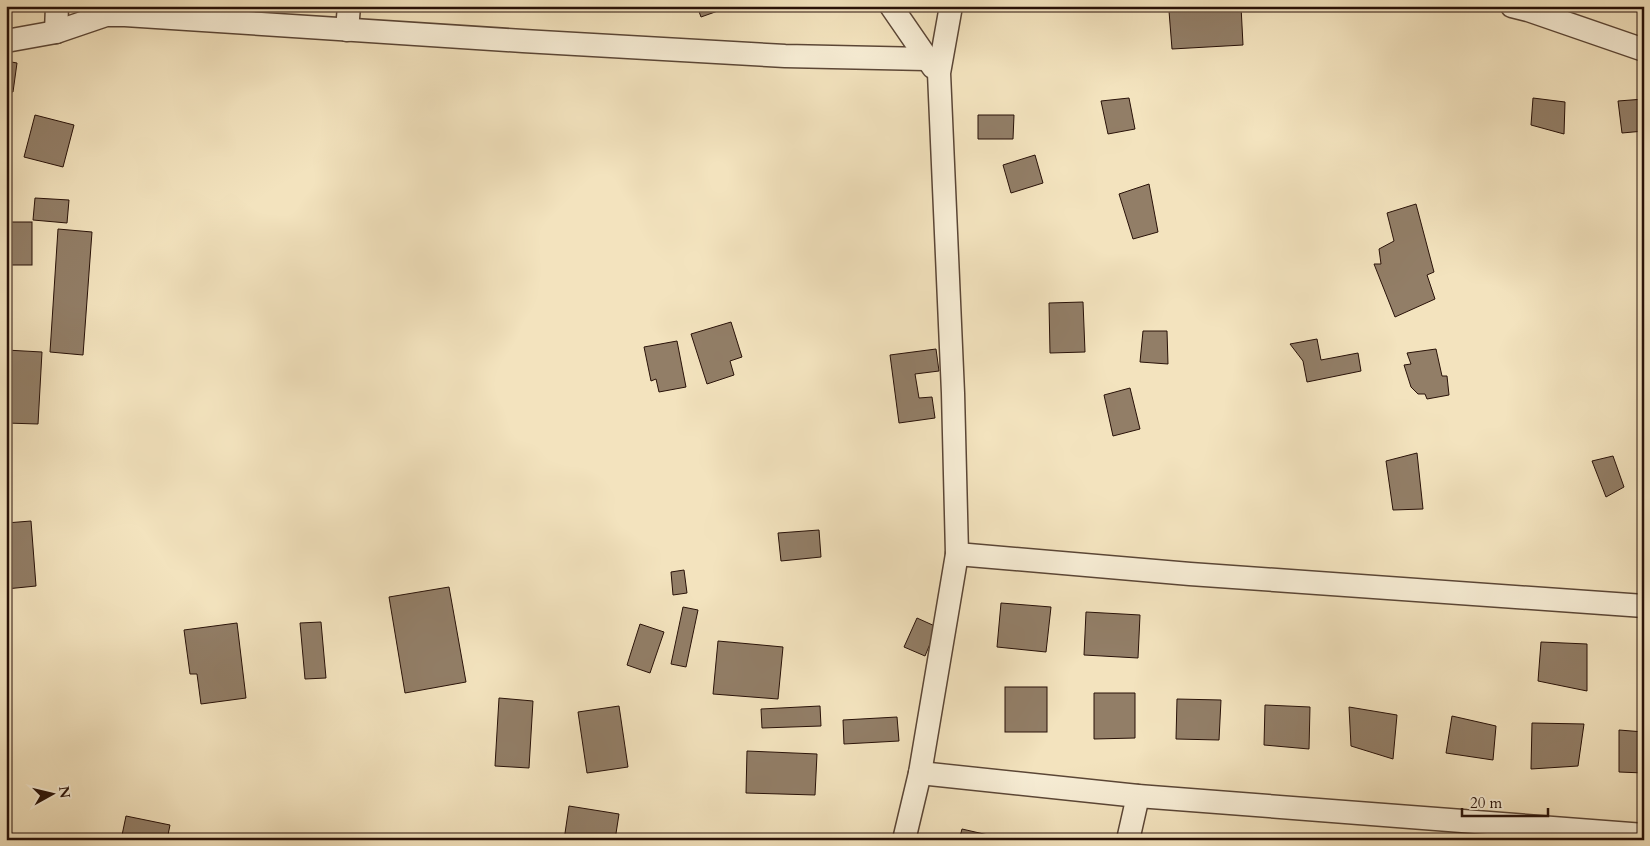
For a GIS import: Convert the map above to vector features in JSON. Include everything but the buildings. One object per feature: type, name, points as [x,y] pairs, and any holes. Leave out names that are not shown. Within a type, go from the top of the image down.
[{"type":"street","points":[[56,32],[57,6]]},
{"type":"street","points":[[347,30],[348,6]]},
{"type":"street","points":[[891,6],[933,66]]},
{"type":"street","points":[[904,840],[920,773],[957,554],[953,393],[933,66],[951,6]]},
{"type":"street","points":[[1512,6],[1644,50]]},
{"type":"street","points":[[6,41],[56,32],[106,15],[933,66]]},
{"type":"street","points":[[957,554],[1210,575],[1644,606]]},
{"type":"street","points":[[920,773],[1138,796],[1644,835]]},
{"type":"street","points":[[1128,840],[1138,796]]}]
